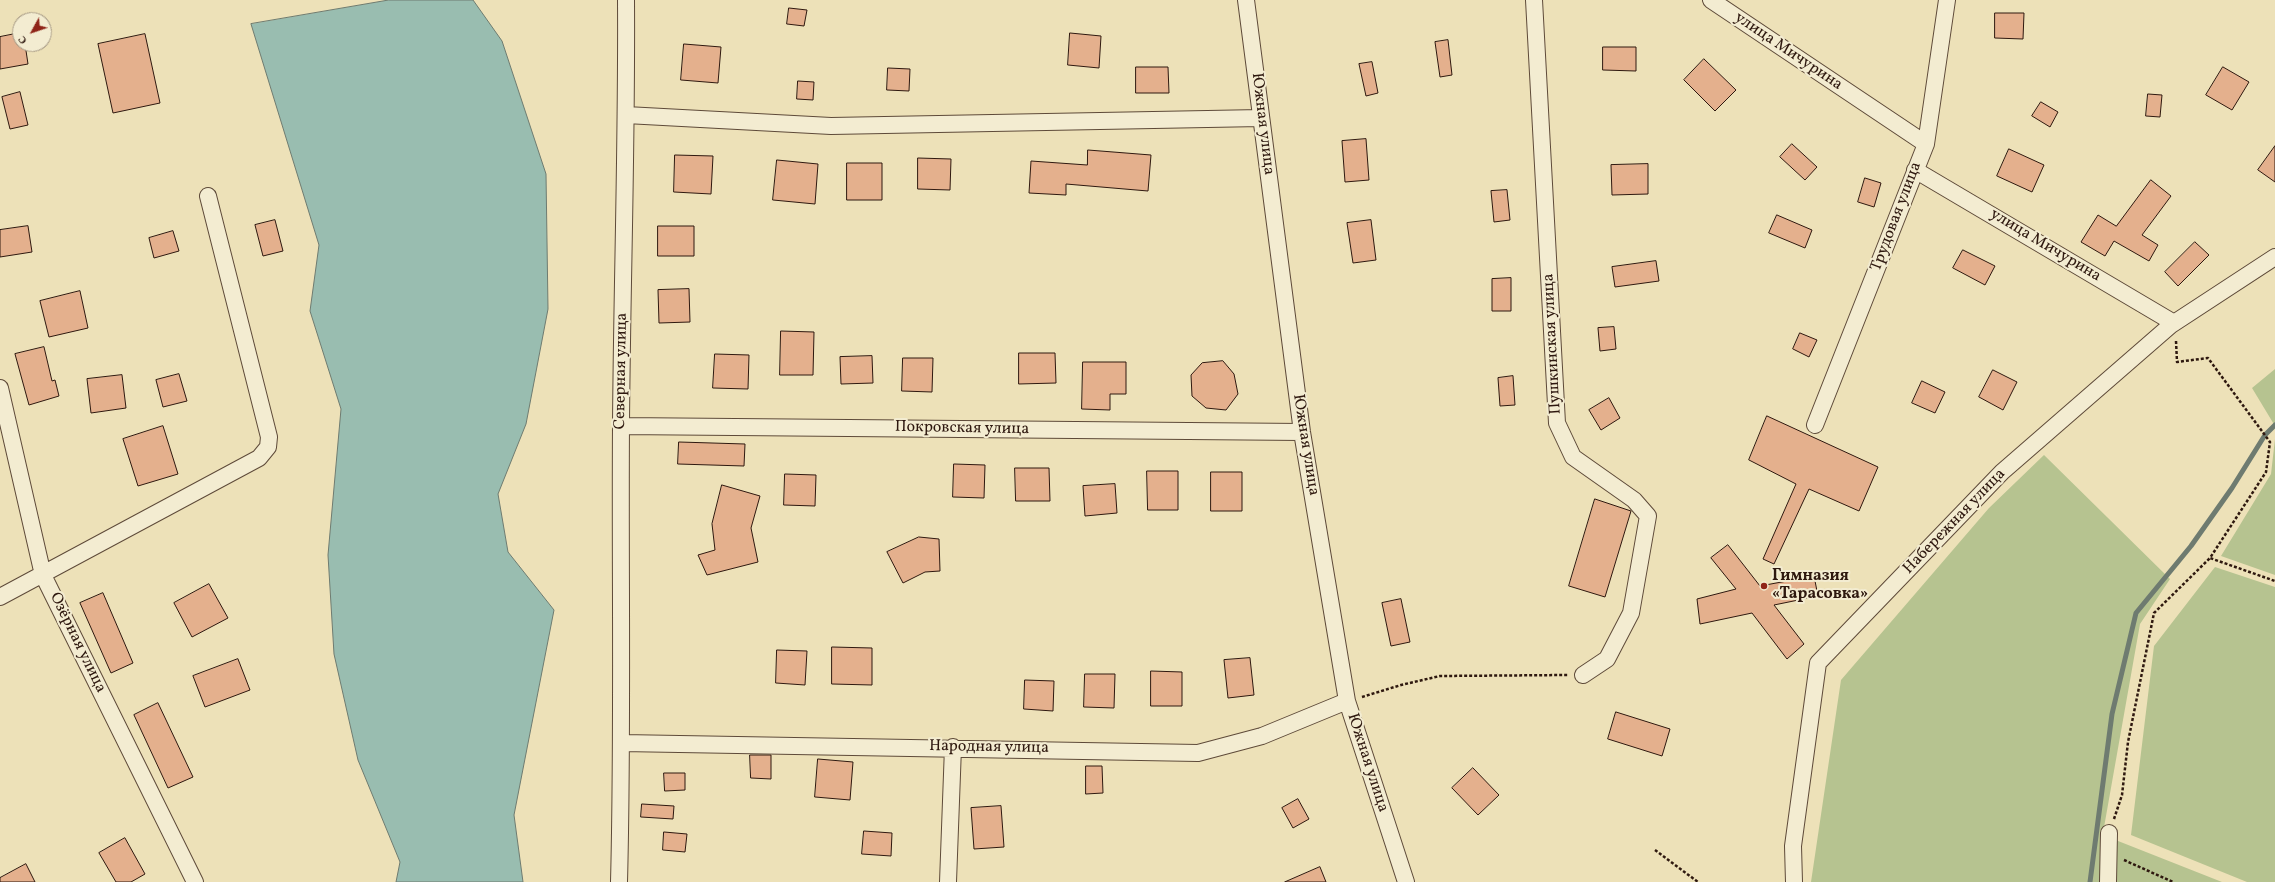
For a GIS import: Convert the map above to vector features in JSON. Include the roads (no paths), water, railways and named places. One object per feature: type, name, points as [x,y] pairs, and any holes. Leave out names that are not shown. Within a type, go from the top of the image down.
[{"type":"street","name":"Северная улица","points":[[619,882],[622,743],[621,426],[626,115],[626,0]]},
{"type":"street","name":"Южная улица","points":[[1246,0],[1302,432],[1347,701],[1406,882]]},
{"type":"street","name":"Пушкинская улица","points":[[1534,0],[1557,423],[1573,457],[1634,500],[1648,516],[1631,613],[1607,659],[1583,675]]},
{"type":"street","name":"улица Мичурина","points":[[1711,0],[1926,144]]},
{"type":"street","name":"Трудовая улица","points":[[1815,425],[1926,144],[1947,0]]},
{"type":"street","points":[[626,115],[831,126],[1261,118]]},
{"type":"street","name":"улица Мичурина","points":[[1915,170],[2174,323]]},
{"type":"street","points":[[0,597],[43,576],[260,458],[268,447],[269,437],[208,196]]},
{"type":"street","name":"Набережная улица","points":[[1794,882],[1793,846],[1818,663],[2002,472],[2174,323],[2275,257]]},
{"type":"street","name":"Озёрная улица","points":[[0,388],[43,576],[196,882]]},
{"type":"street","name":"Покровская улица","points":[[621,426],[1302,432]]},
{"type":"street","name":"Народная улица","points":[[622,743],[953,747],[1198,753],[1262,736],[1347,701]]},
{"type":"street","points":[[948,882],[953,747]]},
{"type":"street","points":[[2108,882],[2109,834]]},
{"type":"water","points":[[389,0],[473,0],[502,41],[546,174],[548,309],[526,424],[498,494],[508,552],[554,610],[514,815],[523,882],[396,882],[400,862],[358,760],[334,654],[328,555],[341,409],[310,311],[319,245],[251,24]]},
{"type":"waterway","points":[[2090,882],[2112,714],[2136,613],[2191,546],[2232,488],[2265,435],[2275,425]]},
{"type":"place","name":"Гимназия «Тарасовка»","points":[[1764,586]]}]
